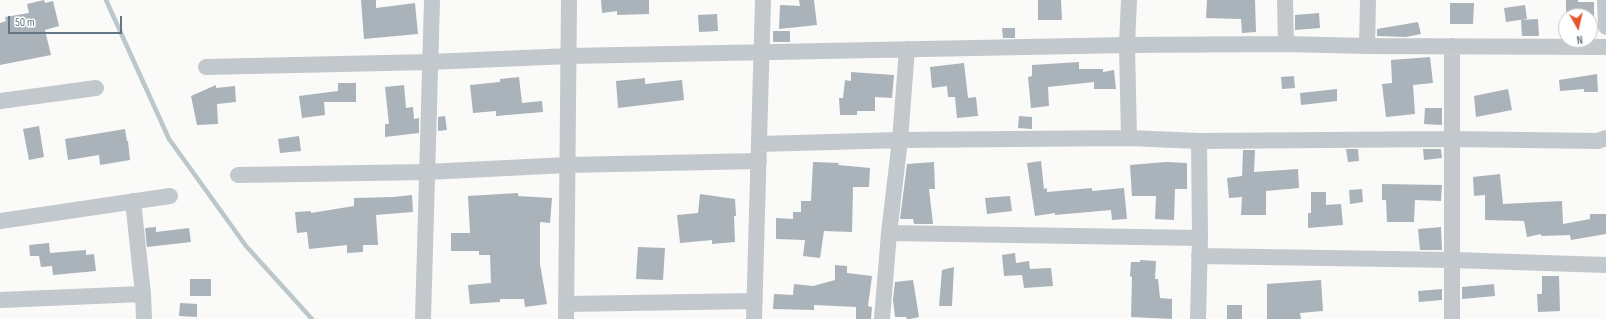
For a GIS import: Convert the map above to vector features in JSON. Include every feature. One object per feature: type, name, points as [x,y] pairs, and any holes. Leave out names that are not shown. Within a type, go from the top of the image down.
[{"type":"street","points":[[423,319],[432,0]]},
{"type":"street","points":[[569,0],[566,311],[755,301]]},
{"type":"street","points":[[754,319],[763,0]]},
{"type":"street","points":[[1129,0],[1127,45],[1129,138]]},
{"type":"street","points":[[1285,0],[1286,44]]},
{"type":"street","points":[[1367,46],[1368,0]]},
{"type":"street","points":[[1605,0],[1606,27]]},
{"type":"street","points":[[206,67],[430,62],[568,56],[762,54],[907,49],[1127,45],[1286,44],[1367,46],[1606,47]]},
{"type":"street","points":[[1452,46],[1452,319]]},
{"type":"street","points":[[882,319],[889,233],[900,140],[907,49]]},
{"type":"street","points":[[0,101],[96,88]]},
{"type":"street","points":[[760,144],[900,140],[1129,138],[1199,141],[1452,139],[1598,141],[1606,138]]},
{"type":"street","points":[[1198,319],[1200,238],[1199,141]]},
{"type":"street","points":[[238,175],[427,172],[567,165],[759,161]]},
{"type":"street","points":[[0,220],[170,196]]},
{"type":"street","points":[[133,201],[143,294],[144,319]]},
{"type":"street","points":[[889,233],[1200,238]]},
{"type":"street","points":[[1199,256],[1453,260],[1606,265]]},
{"type":"street","points":[[0,300],[143,294]]},
{"type":"building","points":[[44,0],[45,3],[53,1],[59,26],[45,30],[51,55],[0,65],[0,23],[6,21],[5,17],[29,13],[27,4]]},
{"type":"building","points":[[361,0],[376,0],[376,8],[415,3],[418,34],[364,39]]},
{"type":"building","points":[[601,0],[649,0],[649,14],[617,15],[617,11],[602,13]]},
{"type":"building","points":[[799,0],[814,0],[817,25],[779,29],[780,5],[800,6]]},
{"type":"building","points":[[1038,0],[1061,0],[1062,20],[1038,20]]},
{"type":"building","points":[[1207,0],[1255,0],[1256,32],[1242,33],[1241,19],[1206,18]]},
{"type":"building","points":[[1566,0],[1594,2],[1594,8],[1566,8]]},
{"type":"building","points":[[1450,3],[1474,3],[1473,24],[1450,24]]},
{"type":"building","points":[[1525,5],[1527,19],[1506,22],[1504,8]]},
{"type":"building","points":[[1319,13],[1320,28],[1295,30],[1295,15]]},
{"type":"building","points":[[717,14],[718,31],[699,32],[698,15]]},
{"type":"building","points":[[1538,19],[1539,36],[1522,36],[1521,20]]},
{"type":"building","points":[[1418,22],[1421,34],[1406,37],[1377,36],[1377,29]]},
{"type":"building","points":[[1002,28],[1015,28],[1015,38],[1003,38]]},
{"type":"building","points":[[773,31],[790,31],[790,42],[773,42]]},
{"type":"building","points":[[1430,57],[1433,83],[1413,85],[1415,114],[1386,117],[1382,84],[1392,83],[1391,60]]},
{"type":"building","points":[[1079,62],[1079,69],[1103,69],[1103,72],[1114,70],[1116,89],[1094,89],[1094,82],[1048,87],[1049,106],[1031,108],[1028,77],[1032,76],[1032,65]]},
{"type":"building","points":[[964,63],[968,98],[976,97],[978,116],[957,118],[955,97],[948,97],[947,86],[932,88],[930,67]]},
{"type":"building","points":[[851,72],[894,75],[892,98],[875,97],[875,111],[857,111],[857,115],[840,115],[839,98],[843,98],[845,80],[851,81]]},
{"type":"building","points":[[1597,74],[1598,92],[1584,92],[1584,89],[1560,91],[1559,80]]},
{"type":"building","points":[[1294,76],[1295,88],[1282,89],[1281,77]]},
{"type":"building","points":[[519,77],[522,103],[542,101],[543,112],[496,116],[496,111],[473,113],[470,85],[500,82],[500,79]]},
{"type":"building","points":[[645,78],[645,84],[682,80],[684,100],[618,108],[616,81]]},
{"type":"building","points":[[338,83],[356,83],[356,102],[324,102],[325,115],[302,118],[299,96],[338,91]]},
{"type":"building","points":[[216,85],[216,88],[235,86],[236,102],[217,104],[218,124],[197,125],[191,96]]},
{"type":"building","points":[[404,85],[406,108],[413,107],[414,119],[419,118],[419,133],[385,137],[385,124],[389,124],[385,87]]},
{"type":"building","points":[[1337,89],[1337,101],[1301,105],[1300,93]]},
{"type":"building","points":[[1508,89],[1512,110],[1476,117],[1474,96]]},
{"type":"building","points":[[1425,108],[1442,108],[1442,125],[1424,124]]},
{"type":"building","points":[[445,116],[447,130],[438,131],[438,117]]},
{"type":"building","points":[[1019,116],[1032,117],[1032,129],[1018,128]]},
{"type":"building","points":[[39,126],[44,157],[29,160],[23,129]]},
{"type":"building","points":[[125,129],[130,160],[100,165],[99,155],[68,160],[65,139]]},
{"type":"building","points":[[299,136],[301,151],[280,153],[278,139]]},
{"type":"building","points":[[1346,149],[1358,149],[1359,161],[1348,162]]},
{"type":"building","points":[[1423,149],[1441,149],[1442,158],[1424,160]]},
{"type":"building","points":[[1243,150],[1255,150],[1254,172],[1298,169],[1299,188],[1266,191],[1266,215],[1241,215],[1242,197],[1229,198],[1227,178],[1242,176]]},
{"type":"building","points":[[1041,161],[1044,189],[1047,188],[1047,192],[1092,188],[1092,191],[1124,188],[1127,219],[1112,220],[1111,210],[1055,215],[1055,213],[1035,216],[1027,163]]},
{"type":"building","points":[[813,162],[839,163],[838,165],[870,168],[869,187],[853,187],[852,232],[824,231],[820,258],[803,256],[805,240],[776,239],[776,218],[793,219],[793,212],[801,212],[801,201],[811,201]]},
{"type":"building","points":[[934,162],[935,189],[929,189],[933,224],[914,224],[913,219],[900,219],[907,164]]},
{"type":"building","points":[[1166,162],[1187,163],[1187,189],[1175,189],[1174,220],[1155,219],[1156,196],[1132,196],[1130,165]]},
{"type":"building","points":[[1500,174],[1503,204],[1562,201],[1563,224],[1590,219],[1590,214],[1606,214],[1606,234],[1571,240],[1570,235],[1541,236],[1541,234],[1527,237],[1524,221],[1485,220],[1485,195],[1474,196],[1473,177]]},
{"type":"building","points":[[1382,184],[1442,185],[1441,201],[1415,200],[1414,222],[1387,222],[1386,200],[1382,200]]},
{"type":"building","points":[[1362,189],[1363,202],[1350,204],[1349,190]]},
{"type":"building","points":[[1311,192],[1326,192],[1326,205],[1341,204],[1343,225],[1308,228],[1308,213],[1311,213]]},
{"type":"building","points":[[518,193],[518,196],[552,198],[550,223],[540,222],[540,264],[547,304],[525,307],[524,299],[500,299],[500,302],[470,304],[468,285],[491,283],[490,255],[479,255],[479,251],[451,251],[451,233],[470,233],[468,196]]},
{"type":"building","points":[[700,194],[735,199],[735,242],[712,244],[712,240],[680,243],[677,215],[698,213]]},
{"type":"building","points":[[412,195],[413,212],[376,215],[378,245],[363,245],[363,252],[347,253],[347,245],[309,249],[307,232],[297,233],[295,212],[311,211],[311,213],[354,206],[354,198]]},
{"type":"building","points":[[1010,196],[1012,211],[987,214],[985,198]]},
{"type":"building","points":[[156,227],[156,232],[189,228],[191,242],[147,247],[145,228]]},
{"type":"building","points":[[1441,227],[1442,250],[1420,250],[1418,229]]},
{"type":"building","points":[[49,243],[50,253],[86,250],[86,255],[94,254],[96,271],[53,275],[52,266],[41,267],[39,256],[30,256],[29,245]]},
{"type":"building","points":[[638,247],[665,248],[663,280],[636,279]]},
{"type":"building","points":[[1015,253],[1016,263],[1029,261],[1030,269],[1051,268],[1053,286],[1024,288],[1022,275],[1004,276],[1002,255]]},
{"type":"building","points":[[1140,260],[1156,261],[1155,279],[1158,279],[1160,298],[1172,299],[1172,319],[1131,317],[1131,262],[1140,262]]},
{"type":"building","points":[[835,265],[847,266],[847,273],[872,276],[868,306],[872,307],[871,319],[856,319],[856,307],[814,305],[814,310],[773,309],[774,294],[793,295],[794,284],[813,286],[835,280]]},
{"type":"building","points":[[954,267],[952,306],[939,306],[942,270]]},
{"type":"building","points":[[1542,276],[1559,276],[1560,311],[1538,312],[1537,294],[1542,294]]},
{"type":"building","points":[[190,279],[211,279],[211,296],[190,296]]},
{"type":"building","points":[[913,280],[919,317],[907,319],[906,317],[895,317],[893,299],[895,282]]},
{"type":"building","points":[[1321,280],[1323,311],[1300,313],[1301,319],[1267,319],[1267,284]]},
{"type":"building","points":[[1494,284],[1495,296],[1462,299],[1462,287]]},
{"type":"building","points":[[1442,289],[1442,300],[1419,302],[1418,291]]},
{"type":"building","points":[[180,303],[197,304],[197,317],[179,316]]},
{"type":"building","points":[[1227,305],[1242,305],[1242,319],[1227,319]]},
{"type":"waterway","points":[[106,0],[169,139],[246,246],[312,319]]}]
